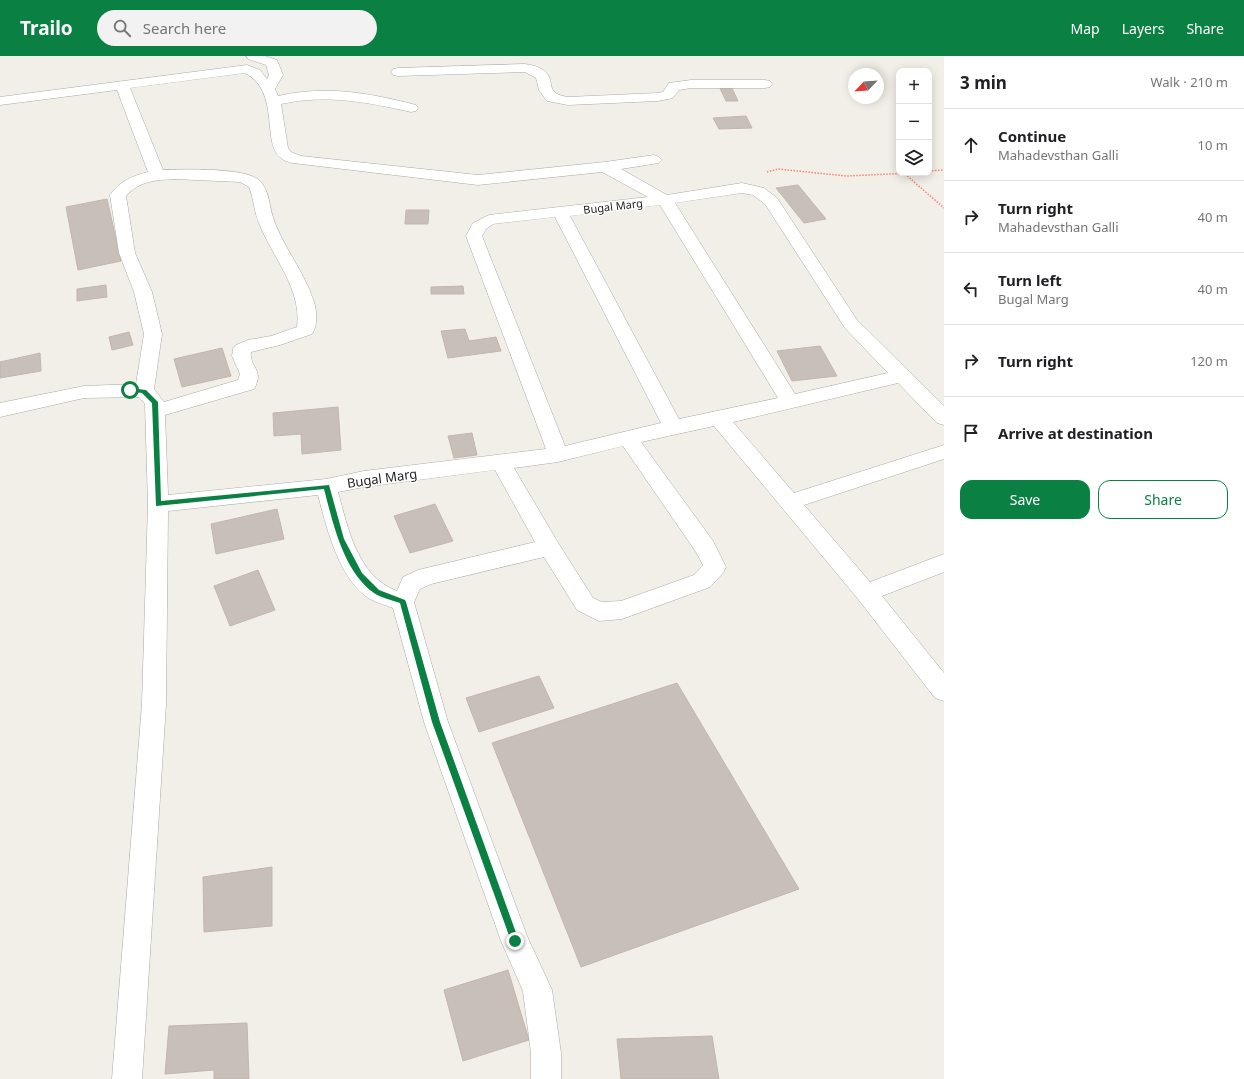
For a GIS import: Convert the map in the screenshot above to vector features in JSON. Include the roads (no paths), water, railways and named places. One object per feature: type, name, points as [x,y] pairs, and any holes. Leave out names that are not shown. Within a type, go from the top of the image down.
[{"type":"street","points":[[253,56],[272,63],[276,75],[271,95],[281,148],[286,154],[298,160],[478,180],[606,167],[654,160]]},
{"type":"street","points":[[377,101],[410,56]]},
{"type":"street","points":[[398,72],[525,68],[535,69],[544,78],[547,93],[554,99],[568,101],[658,97],[668,95],[674,86],[691,84],[765,84]]},
{"type":"street","points":[[0,101],[246,69],[255,73],[271,95]]},
{"type":"street","points":[[122,85],[157,175]]},
{"type":"street","points":[[271,95],[300,96],[327,94],[377,101],[411,108]]},
{"type":"street","points":[[606,167],[665,200],[790,402]]},
{"type":"street","points":[[144,391],[153,334],[142,292],[127,253],[118,195],[121,188],[132,182],[157,175],[183,173],[242,178],[251,181],[257,188],[267,224],[304,298],[307,323],[306,330],[274,341],[248,346],[242,349],[241,356],[249,374],[247,384],[156,411]]},
{"type":"street","name":"Bugal Marg","points":[[558,455],[474,236],[479,226],[489,220],[665,200],[742,188],[758,191],[771,201],[852,324],[902,376]]},
{"type":"street","points":[[561,213],[673,427]]},
{"type":"street","points":[[902,376],[944,418]]},
{"type":"street","name":"Bugal Marg","points":[[158,504],[326,487],[364,479],[558,455],[673,427],[719,418],[902,376]]},
{"type":"street","points":[[0,410],[84,392],[130,390],[144,391],[155,402],[158,504],[154,704],[127,1079]]},
{"type":"street","points":[[719,418],[866,594],[944,691]]},
{"type":"street","points":[[501,462],[549,547],[585,604],[599,612],[622,610],[702,581],[714,567],[705,547],[628,438]]},
{"type":"street","points":[[789,502],[944,452]]},
{"type":"street","points":[[326,487],[341,539],[359,575],[377,592],[403,602]]},
{"type":"street","points":[[546,1079],[546,1053],[537,990],[515,941],[436,722],[403,602],[410,583],[426,576],[549,547]]},
{"type":"street","points":[[866,594],[944,563]]}]
